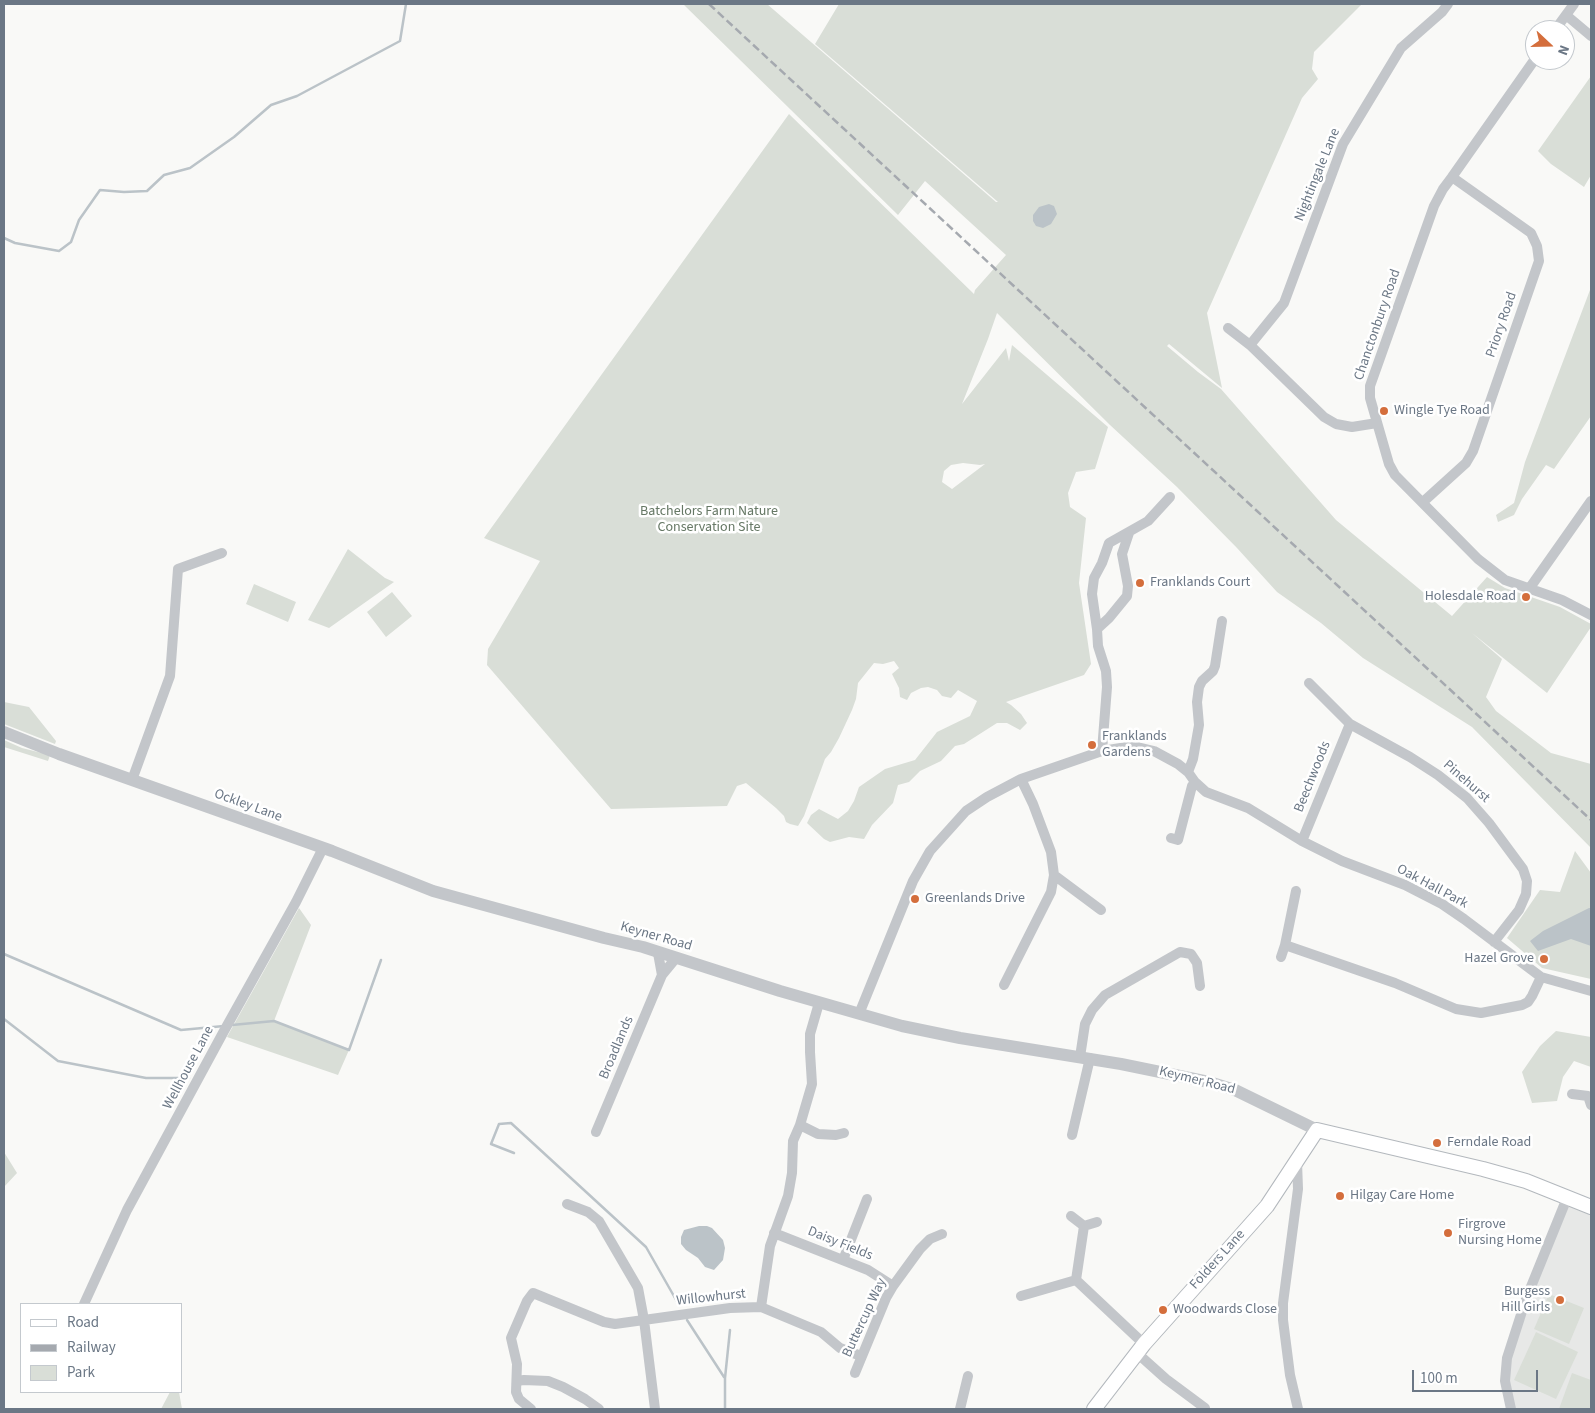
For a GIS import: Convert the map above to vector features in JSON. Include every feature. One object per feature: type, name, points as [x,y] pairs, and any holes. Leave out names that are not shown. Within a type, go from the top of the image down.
[{"type":"main road","name":"Folders Lane","points":[[1094,1409],[1141,1349],[1267,1206],[1317,1130]]},
{"type":"main road","name":"Keymer Road","points":[[1317,1130],[1526,1181],[1591,1207]]},
{"type":"street","name":"Nightingale Lane","points":[[1250,345],[1284,303],[1343,144],[1400,48],[1442,12],[1448,4]]},
{"type":"street","points":[[1562,20],[1574,4]]},
{"type":"street","points":[[1566,15],[1591,36]]},
{"type":"street","name":"Chanctonbury Road","points":[[1527,70],[1443,189],[1434,206],[1370,386],[1370,398],[1389,464],[1396,475],[1483,564],[1505,580],[1562,600],[1591,615]]},
{"type":"street","name":"Priory Road","points":[[1424,502],[1466,462],[1473,451],[1539,261],[1538,246],[1531,233],[1452,177]]},
{"type":"street","points":[[1228,328],[1250,345],[1324,417],[1336,424],[1352,427],[1377,423]]},
{"type":"street","points":[[1102,751],[1107,687],[1106,671],[1098,646],[1092,594],[1094,578],[1109,543],[1148,521],[1170,496]]},
{"type":"street","points":[[1529,589],[1591,501]]},
{"type":"street","points":[[1097,629],[1127,596],[1128,586],[1122,554],[1129,533]]},
{"type":"street","points":[[1102,562],[1114,553],[1124,550]]},
{"type":"street","points":[[132,780],[170,676],[178,569],[222,553]]},
{"type":"street","points":[[1188,772],[1193,759],[1199,725],[1197,702],[1199,687],[1215,666],[1222,621]]},
{"type":"street","name":"Pinehurst","points":[[1308,683],[1350,724],[1410,757],[1438,775],[1467,798],[1489,823],[1523,869],[1527,881],[1526,894],[1519,910],[1494,942]]},
{"type":"street","name":"Beechwoods","points":[[1302,841],[1350,724]]},
{"type":"street","name":"Ockley Lane","points":[[4,732],[59,754],[323,848],[433,891],[483,905]]},
{"type":"street","points":[[859,1014],[913,881],[930,851],[966,811],[987,797],[1021,779],[1102,751],[1133,746],[1154,751],[1178,764],[1188,772],[1195,782],[1192,786],[1178,840],[1171,838]]},
{"type":"street","points":[[1004,986],[1051,892],[1054,874],[1051,852],[1033,804],[1021,779]]},
{"type":"street","name":"Oak Hall Park","points":[[1195,782],[1206,792],[1251,810],[1302,841],[1342,862],[1405,885],[1434,900],[1464,919],[1541,976],[1591,991]]},
{"type":"street","name":"Wellhouse Lane","points":[[84,1303],[127,1210],[296,902],[323,848]]},
{"type":"street","points":[[1054,874],[1101,910]]},
{"type":"street","points":[[1281,957],[1296,891]]},
{"type":"street","name":"Keyner Road","points":[[483,905],[643,947],[819,1002]]},
{"type":"street","points":[[1285,945],[1395,983],[1456,1009],[1481,1013],[1522,1005],[1528,1002],[1541,976]]},
{"type":"street","points":[[1072,1135],[1085,1058],[1085,1024],[1092,1010],[1105,995],[1180,952],[1191,954],[1197,963],[1200,986]]},
{"type":"street","points":[[658,953],[662,975]]},
{"type":"street","name":"Broadlands","points":[[596,1132],[662,975],[676,958]]},
{"type":"street","name":"Keymer Road","points":[[819,1002],[902,1026],[960,1038],[1085,1058],[1209,1082],[1226,1087],[1317,1130]]},
{"type":"street","name":"Willowhurst","points":[[517,1381],[517,1364],[511,1338],[527,1301],[533,1293],[604,1322],[615,1324],[730,1308],[761,1307],[770,1246],[788,1196],[792,1174],[793,1141],[800,1125],[812,1084],[810,1034],[819,1002]]},
{"type":"street","points":[[1572,1094],[1588,1096],[1591,1105]]},
{"type":"street","points":[[800,1125],[818,1134],[836,1135],[844,1133]]},
{"type":"street","points":[[1297,1162],[1298,1189],[1283,1303],[1283,1320],[1290,1375],[1298,1409]]},
{"type":"street","points":[[1511,1409],[1505,1381],[1507,1358],[1526,1299],[1567,1198]]},
{"type":"street","points":[[843,1260],[868,1199]]},
{"type":"street","points":[[566,1204],[588,1212],[599,1221],[638,1288],[655,1409]]},
{"type":"street","points":[[1071,1216],[1084,1226]]},
{"type":"street","points":[[1084,1226],[1097,1222]]},
{"type":"street","points":[[1076,1280],[1084,1226]]},
{"type":"street","name":"Daisy Fields","points":[[774,1232],[868,1270],[893,1286]]},
{"type":"street","name":"Buttercup Way","points":[[855,1372],[886,1298],[893,1286],[920,1249],[930,1239],[942,1234]]},
{"type":"street","points":[[1076,1280],[1141,1349],[1166,1379],[1204,1409]]},
{"type":"street","points":[[1021,1296],[1076,1280]]},
{"type":"street","points":[[761,1307],[821,1332],[840,1348],[861,1356]]},
{"type":"street","points":[[960,1409],[968,1376]]},
{"type":"street","points":[[531,1409],[519,1399],[516,1392],[517,1381],[548,1382],[578,1395],[599,1409]]},
{"type":"shaded area","points":[[1049,204],[1054,206],[1057,214],[1051,224],[1043,228],[1036,226],[1033,221],[1033,215],[1039,207]]},
{"type":"shaded area","points":[[1591,908],[1591,946],[1571,939],[1538,951],[1530,941],[1543,931]]},
{"type":"shaded area","name":"Burgess Hill Girls","points":[[1568,1204],[1591,1213],[1591,1409],[1514,1409],[1507,1371],[1521,1320]]},
{"type":"shaded area","points":[[699,1226],[712,1228],[723,1240],[725,1248],[723,1260],[714,1270],[705,1267],[698,1258],[681,1244],[684,1230]]},
{"type":"green space","name":"Batchelors Farm Nature Conservation Site","points":[[683,4],[767,4],[998,202],[815,44],[839,4],[1362,4],[1314,52],[1312,69],[1318,79],[1302,98],[1207,313],[1222,388],[1169,344],[1167,346],[1221,389],[1336,520],[1452,616],[1487,577],[1505,588],[1560,607],[1591,624],[1591,627],[1547,693],[1472,633],[1502,659],[1486,697],[1496,711],[1551,753],[1591,764],[1591,848],[1472,727],[1363,658],[1321,623],[1277,592],[1177,487],[1110,425],[997,313],[962,404],[1006,348],[1009,361],[1012,345],[1108,427],[1095,469],[1076,472],[1068,493],[1070,507],[1086,518],[1079,583],[1091,664],[1084,675],[1006,702],[1021,714],[1027,723],[1020,730],[1007,723],[997,723],[964,744],[955,746],[941,761],[920,771],[909,782],[898,785],[893,803],[872,825],[864,839],[849,837],[830,842],[824,839],[807,823],[811,815],[819,809],[838,819],[848,811],[859,787],[885,769],[915,760],[937,732],[970,716],[977,701],[958,690],[951,698],[942,696],[937,690],[928,687],[911,693],[907,700],[900,697],[899,688],[892,674],[899,668],[894,661],[883,664],[874,663],[858,683],[856,699],[852,710],[839,738],[825,759],[804,816],[798,826],[786,822],[784,816],[776,808],[746,783],[737,786],[727,806],[611,809],[487,665],[488,649],[540,561],[484,538],[789,114],[974,294],[975,290],[1006,255],[925,181],[898,215]],"holes":[[[963,463],[985,464],[952,489],[942,482],[944,471],[951,465]]]},
{"type":"green space","points":[[1591,76],[1591,175],[1584,187],[1551,164],[1538,151]]},
{"type":"green space","points":[[1591,289],[1591,416],[1554,469],[1546,465],[1522,499],[1514,515],[1498,522],[1496,515],[1514,503],[1525,462]]},
{"type":"green space","points":[[348,549],[385,578],[394,582],[329,628],[308,620]]},
{"type":"green space","points":[[254,584],[296,602],[288,622],[246,604]]},
{"type":"green space","points":[[392,592],[412,616],[386,637],[367,612]]},
{"type":"green space","points":[[4,702],[29,707],[56,741],[55,744],[4,724]]},
{"type":"green space","points":[[4,740],[22,748],[50,755],[48,761],[4,747]]},
{"type":"green space","points":[[1575,851],[1591,873],[1591,979],[1542,968],[1507,938],[1540,890],[1560,892]]},
{"type":"green space","points":[[299,908],[311,925],[274,1021],[349,1050],[338,1075],[227,1037]]},
{"type":"green space","points":[[1556,1031],[1591,1037],[1591,1067],[1574,1061],[1563,1077],[1557,1101],[1532,1103],[1522,1072],[1540,1046]]},
{"type":"green space","points":[[4,1152],[17,1173],[4,1187]]},
{"type":"green space","points":[[1549,1294],[1584,1308],[1569,1344],[1534,1329]]},
{"type":"green space","points":[[1536,1332],[1578,1352],[1556,1399],[1514,1380]]},
{"type":"green space","points":[[1572,1373],[1591,1380],[1590,1409],[1559,1409]]},
{"type":"green space","points":[[169,1393],[179,1393],[182,1409],[161,1409]]},
{"type":"waterway","points":[[4,238],[15,243],[59,251],[71,242],[79,220],[100,190],[147,191],[164,175],[190,168],[234,137],[271,105],[297,96],[400,41],[406,4]]},
{"type":"waterway","points":[[4,954],[181,1030],[224,1026]]},
{"type":"waterway","points":[[232,1025],[274,1021],[349,1050],[381,960]]},
{"type":"waterway","points":[[4,1019],[58,1061],[146,1078],[189,1078]]},
{"type":"waterway","points":[[514,1153],[491,1144],[499,1124],[511,1123],[646,1247],[679,1305]]},
{"type":"waterway","points":[[687,1320],[724,1377]]},
{"type":"waterway","points":[[725,1409],[725,1378],[730,1330]]},
{"type":"railway","points":[[709,4],[1591,820]]},
{"type":"place","name":"Wingle Tye Road","points":[[1384,411]]},
{"type":"place","name":"Franklands Court","points":[[1140,583]]},
{"type":"place","name":"Holesdale Road","points":[[1526,597]]},
{"type":"place","name":"Franklands Gardens","points":[[1092,745]]},
{"type":"place","name":"Greenlands Drive","points":[[915,899]]},
{"type":"place","name":"Hazel Grove","points":[[1544,959]]},
{"type":"place","name":"Ferndale Road","points":[[1437,1143]]},
{"type":"place","name":"Hilgay Care Home","points":[[1340,1196]]},
{"type":"place","name":"Firgrove Nursing Home","points":[[1448,1233]]},
{"type":"place","name":"Burgess Hill Girls","points":[[1560,1300]]},
{"type":"place","name":"Woodwards Close","points":[[1163,1310]]}]
